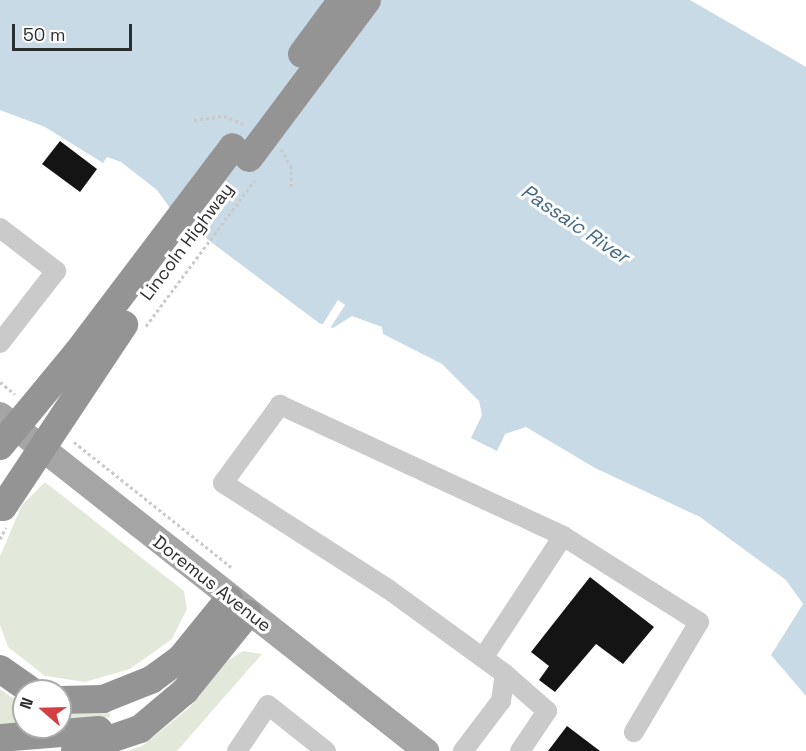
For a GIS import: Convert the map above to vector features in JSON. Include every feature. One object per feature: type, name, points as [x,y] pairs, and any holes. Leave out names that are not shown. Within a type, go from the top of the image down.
[{"type":"highway","name":"Lincoln Highway","points":[[0,446],[77,353],[342,0]]},
{"type":"highway","name":"Lincoln Highway","points":[[1,499],[124,325],[367,0]]},
{"type":"highway","points":[[0,425],[77,353]]},
{"type":"highway","points":[[72,700],[103,699],[151,680],[181,658],[239,606]]},
{"type":"highway","points":[[75,751],[140,729],[168,706],[239,606]]},
{"type":"highway","points":[[0,669],[14,679]]},
{"type":"highway","points":[[0,738],[82,734],[168,706]]},
{"type":"main road","name":"Doremus Avenue","points":[[0,415],[239,606],[426,751]]},
{"type":"lane","points":[[0,228],[56,271],[0,343]]},
{"type":"lane","points":[[520,751],[547,711],[505,674],[388,589],[223,483],[280,405],[562,536],[699,622],[634,732]]},
{"type":"lane","points":[[483,658],[562,536]]},
{"type":"lane","points":[[463,751],[501,701],[505,674]]},
{"type":"lane","points":[[237,751],[268,705],[326,751]]},
{"type":"path","points":[[0,382],[18,397]]},
{"type":"path","points":[[64,434],[231,567]]},
{"type":"shaded area","points":[[45,482],[184,591],[187,609],[172,639],[130,669],[85,682],[45,676],[8,647],[0,625],[0,556],[22,505]]},
{"type":"shaded area","points":[[243,651],[262,654],[177,751],[127,751],[142,746],[190,707],[227,661]]},
{"type":"shaded area","points":[[0,689],[12,698],[12,724],[0,725]]},
{"type":"shaded area","points":[[109,708],[110,717],[72,721],[72,712]]},
{"type":"water","name":"Passaic River","points":[[0,0],[690,0],[806,67],[806,696],[771,655],[803,604],[786,580],[700,517],[595,468],[526,427],[505,434],[497,451],[471,438],[482,415],[479,401],[442,364],[383,334],[382,327],[352,316],[333,328],[319,323],[175,215],[157,190],[121,162],[107,157],[103,163],[45,127],[0,110]]},
{"type":"pier","points":[[338,300],[345,305],[329,330],[321,327]]},
{"type":"building","points":[[60,141],[97,169],[80,192],[42,164]]},
{"type":"building","points":[[590,577],[654,627],[623,664],[596,644],[555,692],[539,680],[549,666],[531,652]]},
{"type":"building","points":[[567,726],[600,751],[548,751]]}]
